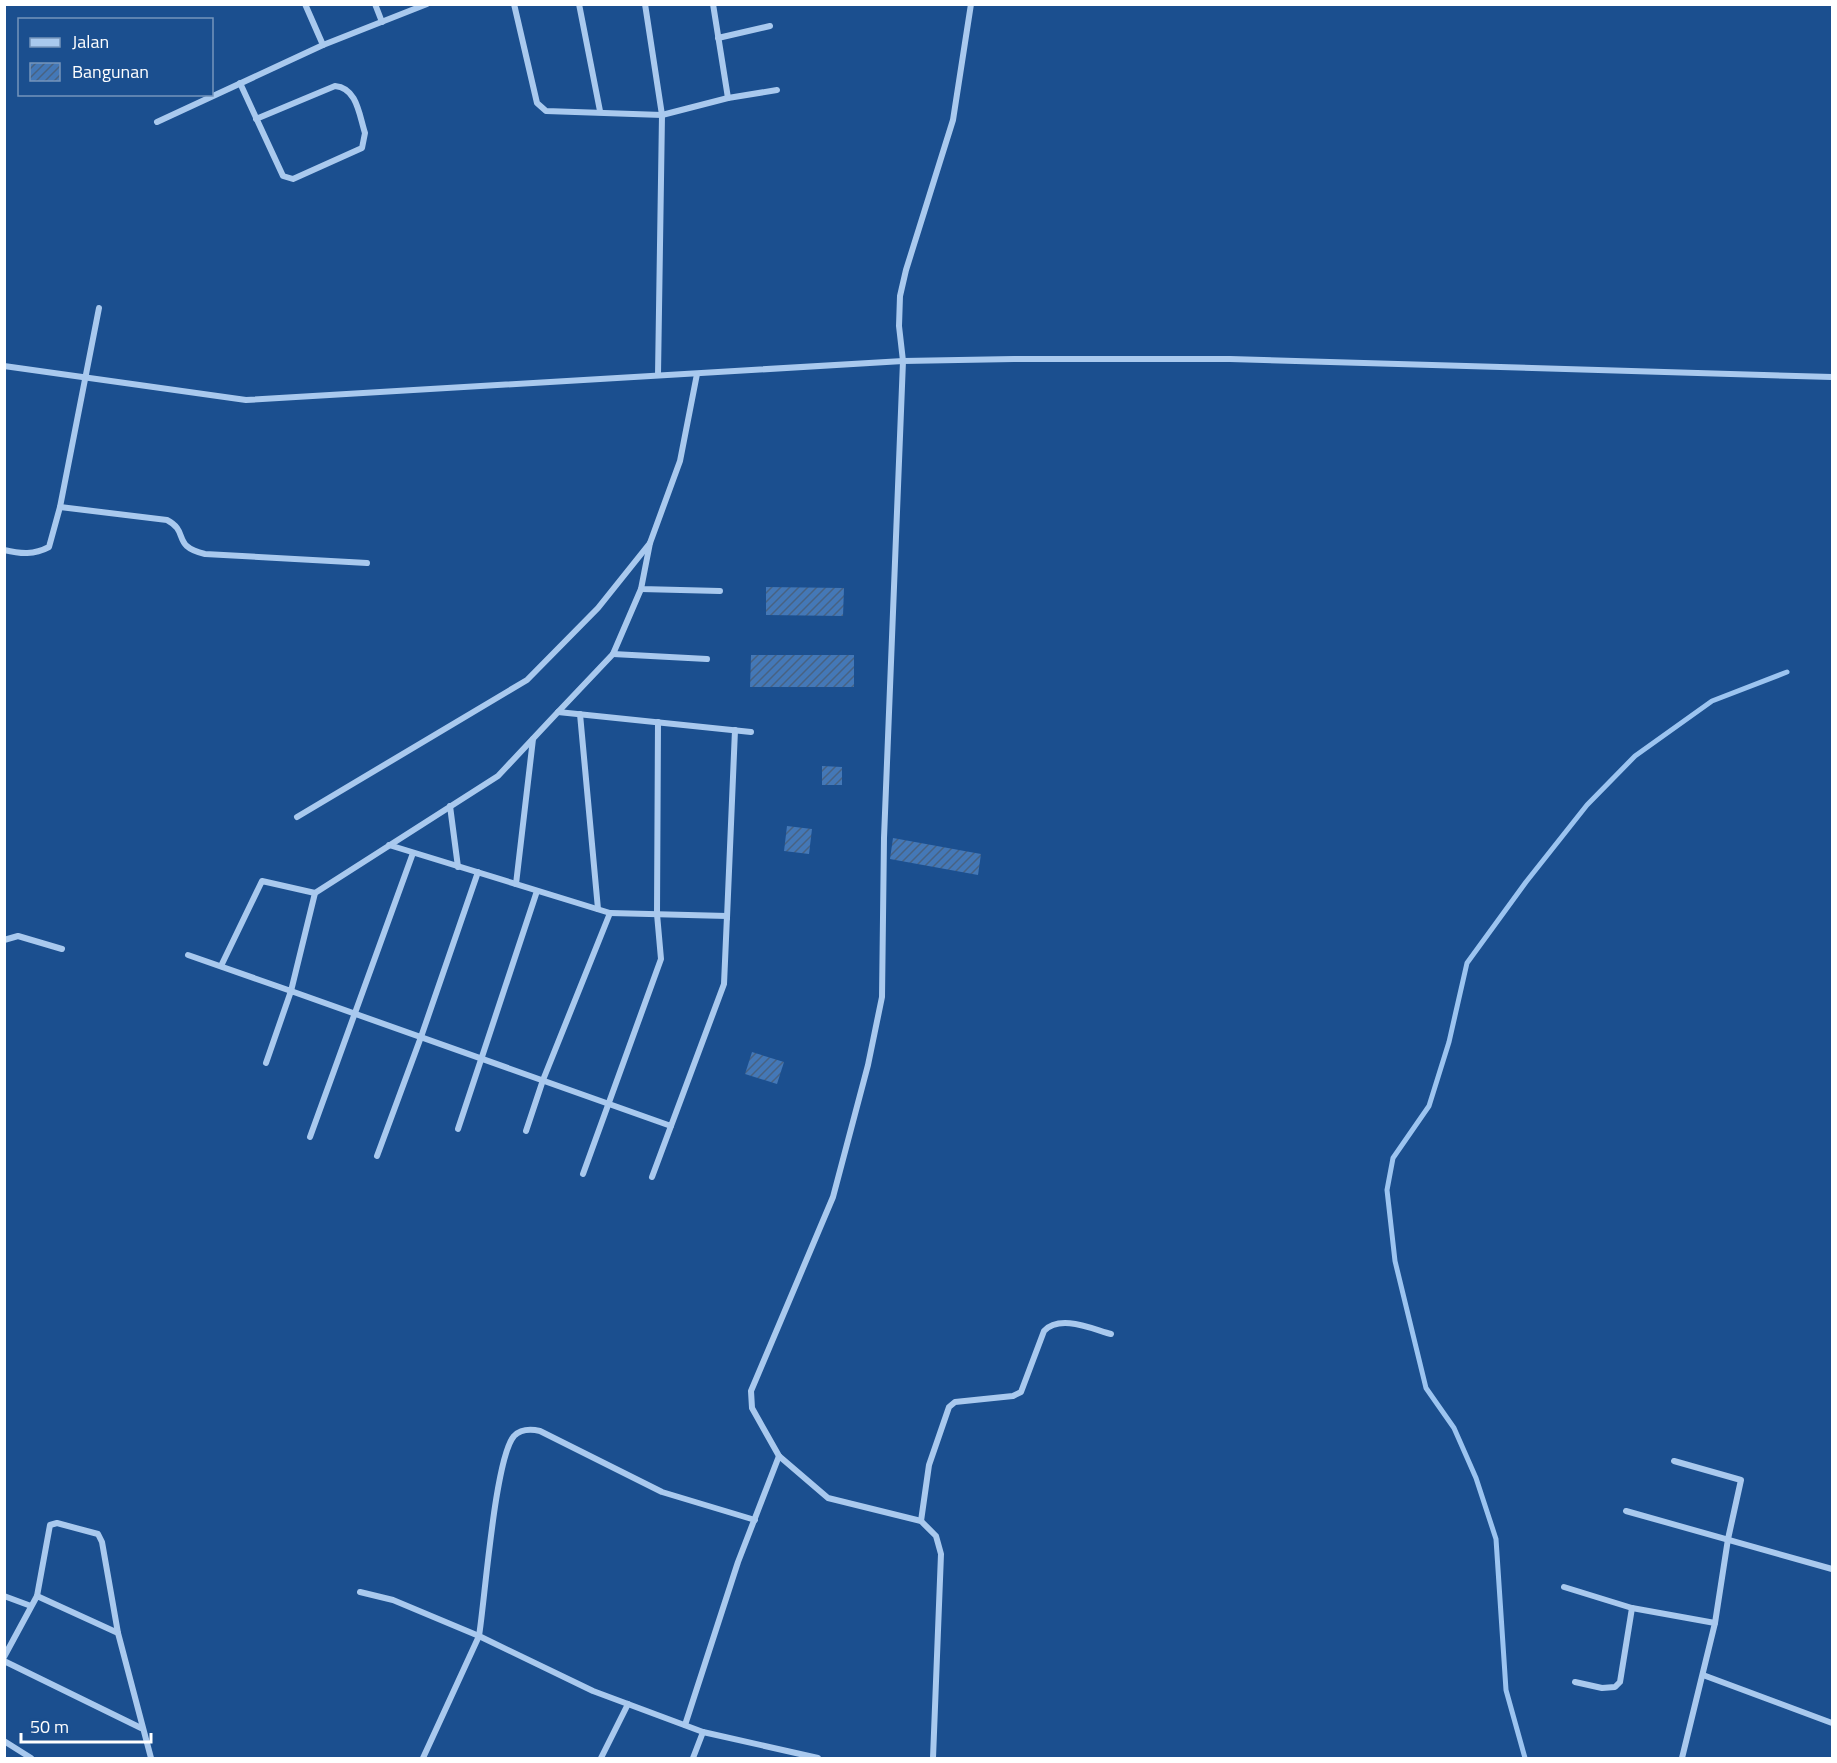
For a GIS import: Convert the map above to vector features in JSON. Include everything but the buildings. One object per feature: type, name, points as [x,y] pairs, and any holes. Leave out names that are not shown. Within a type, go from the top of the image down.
[{"type":"street","points":[[305,4],[323,45]]},
{"type":"street","points":[[375,4],[382,22]]},
{"type":"street","points":[[213,96],[323,45],[428,4]]},
{"type":"street","points":[[514,4],[537,103],[541,109],[662,115],[728,98],[777,90]]},
{"type":"street","points":[[579,4],[600,111]]},
{"type":"street","points":[[645,4],[662,115],[658,375]]},
{"type":"street","points":[[713,4],[728,98]]},
{"type":"street","points":[[933,1758],[941,1554],[936,1536],[921,1521],[828,1498],[779,1456],[752,1408],[751,1391],[833,1197],[868,1065],[882,997],[884,838],[903,362],[899,326],[902,287],[953,120],[971,4]]},
{"type":"street","points":[[718,38],[770,26]]},
{"type":"street","points":[[240,83],[256,119],[283,176],[288,179],[293,179],[362,148],[365,140],[365,133],[351,91],[344,86],[335,86],[256,119]]},
{"type":"street","points":[[157,122],[212,96]]},
{"type":"street","points":[[4,550],[21,554],[38,552],[50,547],[87,377],[99,308]]},
{"type":"street","points":[[4,366],[246,400],[903,362],[1230,359],[1833,377]]},
{"type":"street","points":[[266,1063],[291,991],[315,893],[498,776],[613,654],[641,589],[650,543],[680,461],[697,374]]},
{"type":"street","points":[[60,507],[167,520],[179,529],[182,543],[189,550],[205,554],[367,563]]},
{"type":"street","points":[[297,817],[527,680],[598,608],[650,543]]},
{"type":"street","points":[[641,589],[720,591]]},
{"type":"street","points":[[613,654],[707,659]]},
{"type":"street","points":[[558,712],[752,732]]},
{"type":"street","points":[[580,714],[598,909]]},
{"type":"street","points":[[583,1174],[661,959],[657,914],[658,722]]},
{"type":"street","points":[[652,1177],[724,984],[735,730]]},
{"type":"street","points":[[516,884],[533,739]]},
{"type":"street","points":[[450,806],[458,867]]},
{"type":"street","points":[[389,845],[610,913],[727,916]]},
{"type":"street","points":[[310,1137],[412,853]]},
{"type":"street","points":[[377,1156],[422,1037],[478,873]]},
{"type":"street","points":[[220,966],[262,881],[315,893]]},
{"type":"street","points":[[458,1129],[537,891]]},
{"type":"street","points":[[526,1131],[543,1080],[610,913]]},
{"type":"street","points":[[725,958],[727,916]]},
{"type":"street","points":[[4,940],[18,936],[62,949]]},
{"type":"street","points":[[188,955],[671,1126]]},
{"type":"street","points":[[921,1521],[929,1464],[949,1407],[955,1402],[1013,1396],[1021,1392],[1044,1331],[1056,1323],[1074,1324],[1111,1334]]},
{"type":"street","points":[[423,1758],[479,1636],[499,1485],[506,1451],[515,1436],[527,1429],[540,1431],[662,1492],[755,1520]]},
{"type":"street","points":[[686,1725],[738,1562],[779,1456]]},
{"type":"street","points":[[1674,1461],[1741,1480],[1728,1539],[1715,1623],[1682,1758]]},
{"type":"street","points":[[1626,1511],[1833,1569]]},
{"type":"street","points":[[141,1728],[4,1659],[37,1596],[52,1523],[96,1533],[102,1542],[118,1633],[141,1728],[151,1758]]},
{"type":"street","points":[[1564,1587],[1632,1608],[1715,1623]]},
{"type":"street","points":[[360,1592],[393,1600],[479,1636],[583,1686],[703,1732],[818,1758]]},
{"type":"street","points":[[4,1596],[31,1606]]},
{"type":"street","points":[[37,1596],[118,1633]]},
{"type":"street","points":[[1575,1682],[1602,1688],[1615,1687],[1620,1682],[1632,1608]]},
{"type":"street","points":[[1703,1675],[1833,1724]]},
{"type":"street","points":[[601,1758],[628,1704]]},
{"type":"street","points":[[693,1758],[703,1732]]},
{"type":"street","points":[[4,1741],[31,1758]]},
{"type":"waterway","points":[[1525,1758],[1506,1690],[1496,1539],[1476,1478],[1454,1428],[1426,1388],[1395,1261],[1387,1190],[1393,1158],[1429,1106],[1449,1042],[1467,963],[1526,882],[1587,805],[1635,756],[1712,701],[1787,672]]}]
